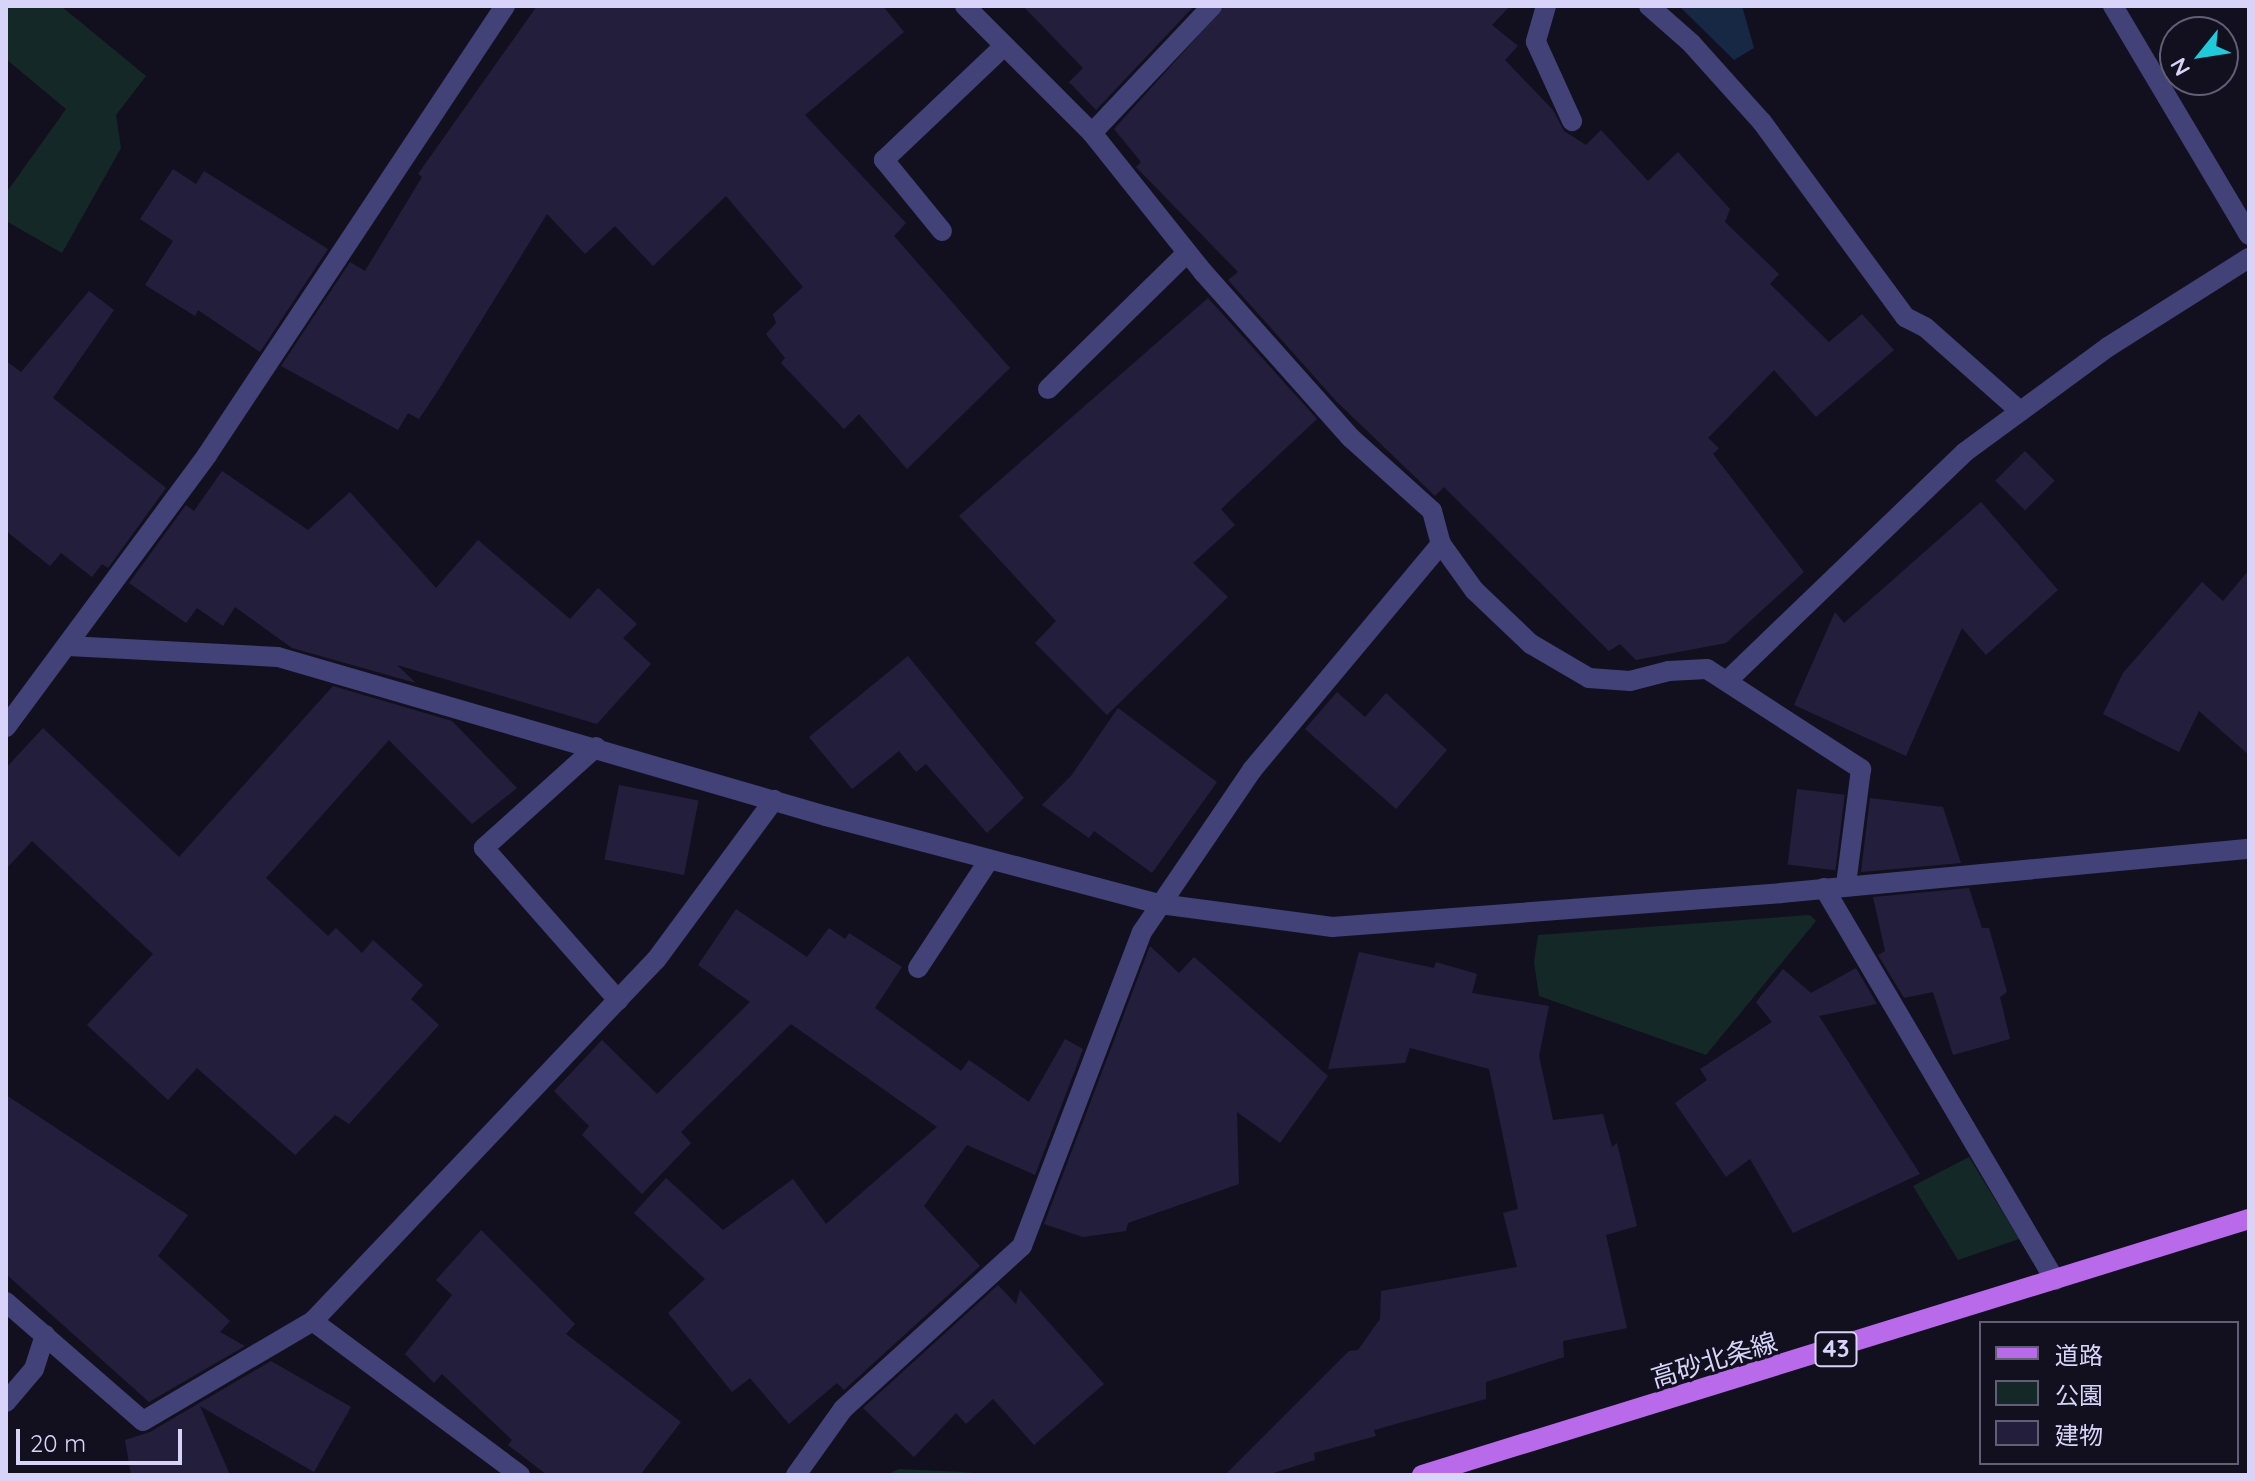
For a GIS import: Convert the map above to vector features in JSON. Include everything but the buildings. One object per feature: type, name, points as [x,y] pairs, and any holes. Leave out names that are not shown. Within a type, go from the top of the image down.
[{"type":"main road","name":"高砂北条線","points":[[1422,1475],[2249,1219]]},
{"type":"street","points":[[6,727],[207,455],[505,6]]},
{"type":"street","points":[[965,6],[1092,133],[1187,253],[1351,438],[1432,511],[1441,544],[1474,590],[1531,644],[1589,678],[1630,681],[1669,671],[1707,669],[1861,769],[1846,885]]},
{"type":"street","points":[[1092,133],[1212,6]]},
{"type":"street","points":[[1546,6],[1536,42],[1572,121]]},
{"type":"street","points":[[1649,6],[1691,43],[1762,122],[1905,317],[1925,327],[2020,411]]},
{"type":"street","points":[[2113,6],[2249,235]]},
{"type":"street","points":[[942,231],[884,160],[1004,46]]},
{"type":"street","points":[[1048,389],[1187,253]]},
{"type":"street","points":[[1727,681],[1965,452],[2108,347],[2249,258]]},
{"type":"street","points":[[796,1475],[843,1409],[1022,1246],[1142,932],[1252,770],[1441,544]]},
{"type":"street","points":[[68,646],[278,657],[774,800],[1160,904],[1332,927],[1824,888],[2249,849]]},
{"type":"street","points":[[596,747],[484,848],[618,1000]]},
{"type":"street","points":[[6,1302],[143,1421],[313,1321],[656,960],[774,800]]},
{"type":"street","points":[[918,968],[989,860]]},
{"type":"street","points":[[1824,888],[2055,1280]]},
{"type":"street","points":[[313,1321],[520,1475]]},
{"type":"street","points":[[6,1402],[34,1369],[45,1335]]},
{"type":"green space","points":[[6,6],[61,6],[146,76],[116,115],[121,148],[62,253],[6,221],[6,193],[66,109],[6,59]]},
{"type":"green space","points":[[1810,915],[1816,921],[1706,1055],[1539,996],[1534,962],[1538,935]]},
{"type":"green space","points":[[1969,1157],[2019,1239],[1958,1260],[1913,1186]]},
{"type":"green space","points":[[899,1469],[963,1472],[992,1475],[886,1475]]},
{"type":"water","points":[[1679,6],[1742,6],[1754,48],[1734,60]]}]
